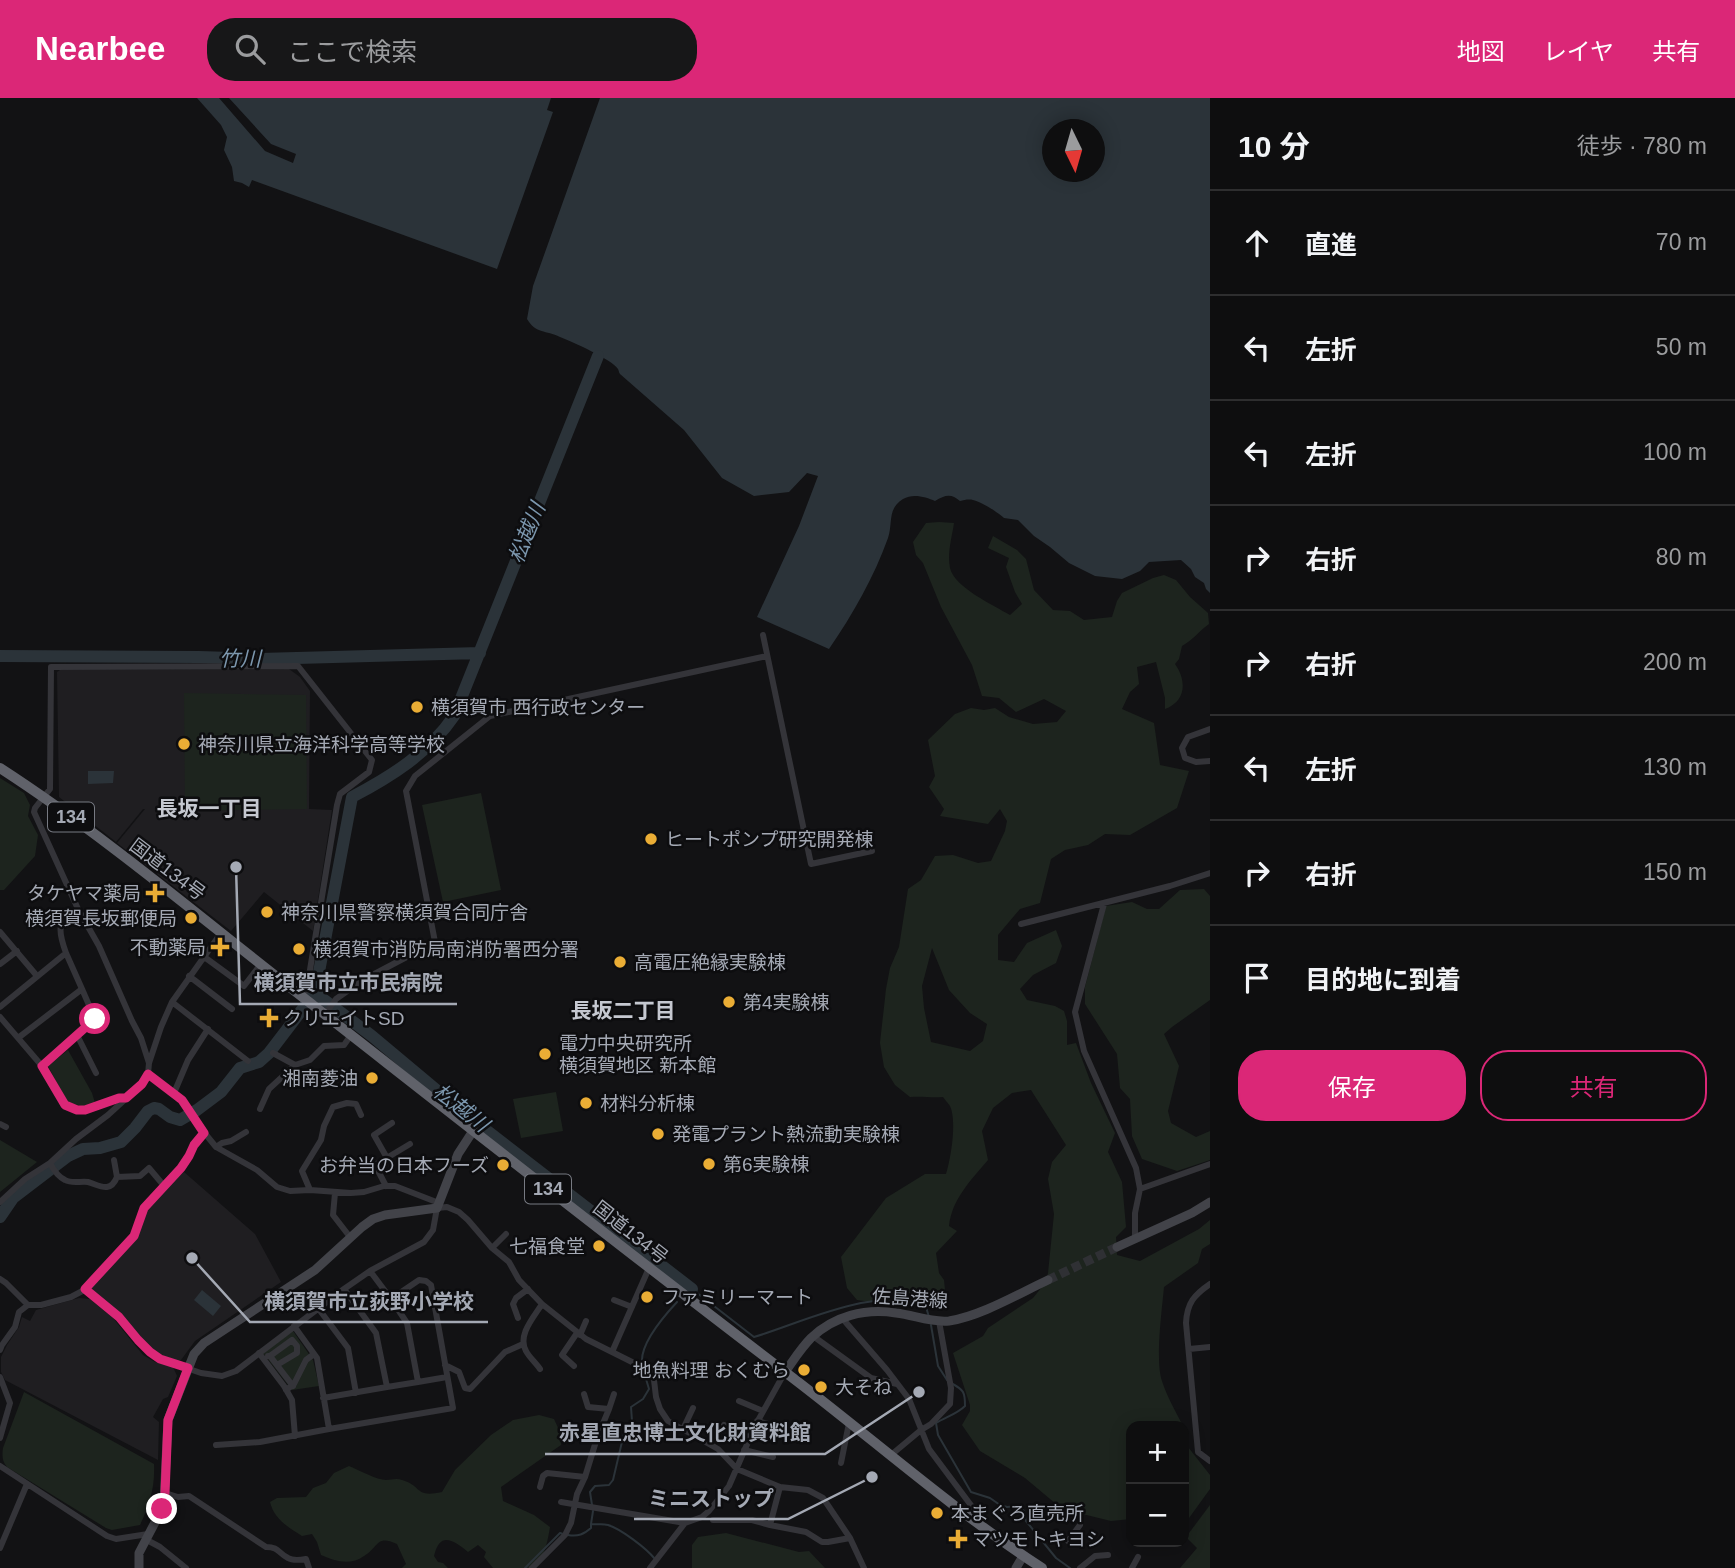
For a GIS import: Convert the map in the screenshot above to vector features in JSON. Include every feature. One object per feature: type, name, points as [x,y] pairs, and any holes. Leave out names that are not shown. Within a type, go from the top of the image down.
[{"type":"highway","name":"国道134号","points":[[0,768],[44,796],[222,932],[930,1488],[1006,1545],[1042,1568]]},
{"type":"street","points":[[763,635],[811,864],[872,851]]},
{"type":"street","points":[[325,1014],[335,999],[363,980],[435,942],[405,791],[415,776],[490,716],[767,656]]},
{"type":"street","points":[[149,1063],[141,1038],[99,946],[78,909],[34,813],[50,789],[51,667],[298,666],[372,760],[369,772],[340,794],[307,1000]]},
{"type":"street","points":[[1210,729],[1188,737],[1182,748],[1185,758],[1196,762],[1210,761]]},
{"type":"street","points":[[1021,924],[1104,904],[1210,873]]},
{"type":"street","points":[[1104,904],[1075,1012],[1084,1051],[1136,1168],[1140,1189],[1135,1213],[1135,1238]]},
{"type":"street","points":[[42,1066],[95,1019],[60,933],[65,916],[78,909]]},
{"type":"street","points":[[0,932],[37,976]]},
{"type":"street","points":[[0,1202],[25,1179],[51,1165],[76,1139],[142,1084],[148,1074],[161,1027],[172,1002],[222,932]]},
{"type":"street","points":[[0,964],[17,951]]},
{"type":"street","points":[[0,1007],[66,953]]},
{"type":"street","points":[[203,956],[244,986],[261,964]]},
{"type":"street","points":[[189,976],[232,1009]]},
{"type":"street","points":[[18,1038],[82,989]]},
{"type":"street","points":[[172,1002],[248,1061]]},
{"type":"street","points":[[0,1017],[42,1066],[65,1105],[85,1110],[126,1098]]},
{"type":"street","points":[[174,1093],[188,1060],[208,1029]]},
{"type":"street","points":[[77,1035],[96,1073]]},
{"type":"street","points":[[260,1109],[268,1089],[295,1065],[310,1060],[324,1046],[344,1045],[351,1035]]},
{"type":"street","points":[[273,1053],[295,1065]]},
{"type":"street","points":[[148,1074],[182,1100],[216,1147],[257,1170],[277,1187],[290,1191],[335,1193],[364,1192],[395,1186],[459,1212],[492,1248],[509,1262],[519,1280],[542,1304],[586,1339],[650,1371],[660,1409],[668,1421],[718,1449],[737,1469],[779,1487],[808,1490],[823,1498],[850,1538],[864,1568]]},
{"type":"street","points":[[310,1190],[302,1171],[321,1140],[333,1107],[346,1103],[356,1104],[361,1115]]},
{"type":"street","points":[[387,1158],[374,1135],[392,1123]]},
{"type":"street","points":[[85,1289],[119,1317],[138,1340],[160,1359],[201,1373],[222,1376],[236,1371],[260,1356],[294,1326],[370,1271],[424,1241],[433,1230],[438,1205],[458,1154],[473,1131]]},
{"type":"street","points":[[216,1147],[231,1142],[246,1132]]},
{"type":"street","points":[[0,1350],[15,1327],[19,1312],[27,1305],[41,1305],[71,1297],[85,1289],[134,1236],[150,1199],[165,1187],[181,1168],[204,1133]]},
{"type":"street","points":[[386,1186],[375,1165],[410,1144]]},
{"type":"street","points":[[51,1165],[66,1181],[89,1182],[96,1187],[111,1186],[117,1177],[114,1160]]},
{"type":"street","points":[[1140,1189],[1210,1164]]},
{"type":"street","points":[[117,1177],[139,1176],[149,1168],[165,1187]]},
{"type":"street","points":[[335,1193],[333,1215],[350,1237]]},
{"type":"street","points":[[1117,1247],[1210,1202]]},
{"type":"street","points":[[139,1568],[139,1553],[162,1509],[168,1420],[194,1354],[204,1343],[315,1269],[373,1219],[438,1205]]},
{"type":"street","points":[[492,1248],[506,1234]]},
{"type":"street","points":[[612,1352],[649,1268]]},
{"type":"street","points":[[370,1271],[407,1323],[418,1382]]},
{"type":"street","points":[[0,1279],[27,1305]]},
{"type":"street","points":[[216,1446],[260,1442],[453,1408],[431,1286],[426,1281],[419,1280],[391,1299]]},
{"type":"street","name":"佐島港線","points":[[785,1372],[813,1336],[842,1318],[866,1311],[897,1313],[938,1321],[964,1318],[1048,1280]]},
{"type":"street","points":[[1210,1284],[1192,1300],[1186,1323],[1198,1452],[1210,1461]]},
{"type":"street","points":[[344,1289],[376,1333],[387,1387]]},
{"type":"street","points":[[518,1318],[513,1304],[516,1298],[528,1289]]},
{"type":"street","points":[[614,1300],[632,1307]]},
{"type":"street","points":[[540,1369],[526,1353],[523,1344],[525,1331],[542,1304]]},
{"type":"street","points":[[318,1308],[348,1348],[356,1393]]},
{"type":"street","points":[[842,1318],[909,1399],[929,1449],[979,1516],[981,1526]]},
{"type":"street","points":[[574,1366],[562,1355],[586,1321]]},
{"type":"street","points":[[891,1455],[931,1424],[950,1404],[952,1397],[938,1321]]},
{"type":"street","points":[[294,1326],[317,1357],[329,1429]]},
{"type":"street","points":[[813,1336],[871,1378],[897,1384]]},
{"type":"street","points":[[260,1356],[270,1356],[292,1340],[297,1346],[297,1353]]},
{"type":"street","points":[[445,1365],[459,1372],[466,1388],[470,1389],[505,1352],[523,1344]]},
{"type":"street","points":[[1189,1349],[1210,1347]]},
{"type":"street","points":[[277,1365],[297,1353],[304,1354],[306,1360]]},
{"type":"street","points":[[289,1388],[306,1360],[314,1354]]},
{"type":"street","points":[[260,1356],[289,1388]]},
{"type":"street","points":[[270,1356],[289,1388],[295,1436]]},
{"type":"street","points":[[561,1502],[685,1523],[702,1517],[729,1486],[757,1421],[785,1372]]},
{"type":"street","points":[[0,1377],[10,1403],[0,1438]]},
{"type":"street","points":[[323,1398],[447,1377]]},
{"type":"street","points":[[584,1394],[588,1407],[610,1409]]},
{"type":"street","points":[[532,1568],[565,1535],[577,1494],[614,1394]]},
{"type":"street","points":[[739,1401],[763,1411]]},
{"type":"street","points":[[683,1429],[692,1408]]},
{"type":"street","points":[[757,1421],[787,1429]]},
{"type":"street","points":[[841,1463],[849,1423]]},
{"type":"street","points":[[724,1425],[750,1438]]},
{"type":"street","points":[[744,1450],[773,1457]]},
{"type":"street","points":[[0,1466],[107,1536],[116,1539],[146,1536],[186,1568]]},
{"type":"street","points":[[540,1487],[543,1476],[547,1473],[585,1477]]},
{"type":"street","points":[[0,1548],[27,1484]]},
{"type":"street","points":[[770,1525],[779,1487]]},
{"type":"street","points":[[165,1493],[178,1497],[189,1496],[266,1547],[276,1548],[287,1558],[306,1559],[309,1568]]},
{"type":"street","points":[[713,1520],[752,1520],[806,1532],[822,1542],[850,1538]]},
{"type":"street","points":[[650,1568],[685,1523]]},
{"type":"street","points":[[1068,1541],[1080,1525]]},
{"type":"street","points":[[1081,1567],[1095,1556],[1108,1555]]},
{"type":"street","points":[[1016,1568],[1023,1556]]},
{"type":"street","points":[[1132,1568],[1138,1557]]},
{"type":"shaded area","points":[[197,98],[219,98],[265,151],[293,163],[296,154],[271,144],[229,98],[551,98],[547,110],[553,112],[497,269],[252,180],[249,187],[234,181],[232,167],[224,150],[227,137],[221,125]]},
{"type":"shaded area","points":[[600,98],[1210,98],[1210,593],[1181,560],[1149,562],[1140,571],[1122,579],[1095,576],[1069,563],[1018,520],[1004,518],[980,503],[960,501],[951,496],[935,501],[924,497],[907,497],[895,507],[888,538],[870,581],[829,649],[757,617],[799,526],[818,476],[807,473],[789,492],[754,496],[722,478],[684,430],[620,374],[615,365],[591,351],[538,329],[527,319],[533,286]]},
{"type":"shaded area","points":[[926,523],[954,523],[949,557],[953,575],[966,589],[1010,615],[1022,604],[1006,567],[1009,558],[988,548],[993,536],[1017,550],[1026,559],[1034,590],[1053,610],[1070,611],[1084,620],[1112,617],[1122,593],[1164,575],[1176,580],[1208,613],[1209,624],[1182,646],[1175,664],[1183,684],[1181,696],[1177,701],[1165,709],[1156,662],[1137,667],[1139,684],[1130,692],[1122,709],[1154,723],[1160,765],[1189,771],[1177,808],[1130,835],[1105,834],[1088,845],[1065,850],[1051,859],[1040,903],[1020,909],[998,935],[998,960],[1014,962],[1027,943],[1056,930],[1062,946],[1056,963],[1033,975],[1020,989],[1027,1000],[1055,1006],[1064,1011],[1067,1021],[1067,1045],[1076,1043],[1091,1083],[1115,1133],[1108,1152],[1122,1182],[1126,1227],[1116,1237],[1117,1255],[1140,1261],[1199,1229],[1210,1220],[1210,1244],[1202,1249],[1198,1263],[1164,1287],[1160,1372],[1166,1393],[1180,1421],[1126,1421],[1126,1520],[1111,1521],[1062,1509],[1025,1478],[980,1451],[962,1425],[970,1411],[970,1405],[953,1353],[983,1336],[988,1328],[1033,1298],[1046,1282],[1048,1273],[1054,1214],[1048,1179],[1052,1162],[1066,1145],[1031,1090],[1012,1093],[993,1108],[982,1131],[988,1160],[963,1190],[954,1207],[949,1226],[957,1231],[936,1253],[945,1290],[930,1302],[892,1305],[857,1300],[847,1288],[841,1257],[886,1198],[925,1174],[946,1174],[951,1149],[953,1121],[950,1106],[943,1097],[910,1097],[895,1085],[884,1067],[880,1043],[886,989],[890,968],[899,947],[908,889],[921,880],[935,856],[953,855],[978,863],[991,861],[1007,821],[1000,809],[988,824],[940,816],[944,809],[929,787],[935,776],[928,740],[955,714],[971,708],[995,708],[1009,717],[1033,724],[1057,722],[1066,711],[1044,699],[1016,712],[999,698],[982,696],[972,665],[941,607],[923,563],[916,555],[913,542]],"holes":[[[932,948],[949,990],[970,1013],[987,1024],[983,1041],[970,1051],[931,1042],[922,986]]]},
{"type":"shaded area","name":"神奈川県立海洋科学高等学校","points":[[289,669],[300,677],[310,691],[309,809],[332,810],[313,931],[264,892],[231,931],[117,843],[145,809],[116,842],[59,797],[57,672]]},
{"type":"shaded area","points":[[184,693],[306,695],[307,809],[185,811]]},
{"type":"shaded area","points":[[88,771],[114,771],[113,783],[88,784]]},
{"type":"shaded area","points":[[0,778],[24,793],[30,805],[28,816],[38,835],[35,856],[4,890],[0,890]]},
{"type":"shaded area","points":[[481,793],[501,890],[443,902],[422,805]]},
{"type":"shaded area","points":[[1204,889],[1210,896],[1210,1000],[1164,1034],[1179,1066],[1168,1111],[1171,1123],[1196,1137],[1210,1131],[1210,1160],[1177,1171],[1142,1159],[1132,1136],[1130,1099],[1120,1088],[1117,1054],[1085,1004],[1085,987],[1106,906],[1132,902],[1147,909],[1159,909],[1180,890]]},
{"type":"shaded area","points":[[68,1050],[95,1103],[85,1107],[67,1102],[48,1066]]},
{"type":"shaded area","points":[[556,1092],[563,1131],[521,1138],[513,1099]]},
{"type":"shaded area","points":[[0,1140],[37,1162],[0,1192]]},
{"type":"shaded area","points":[[184,1172],[255,1234],[281,1282],[195,1341],[178,1361],[155,1353],[91,1292],[90,1286],[135,1235],[151,1199]]},
{"type":"shaded area","points":[[202,1290],[221,1306],[213,1316],[194,1300]]},
{"type":"shaded area","points":[[79,1298],[90,1299],[113,1318],[143,1355],[173,1367],[177,1376],[168,1397],[163,1399],[153,1417],[159,1422],[158,1460],[5,1380],[1,1372],[1,1357],[22,1317],[30,1321],[36,1310]]},
{"type":"shaded area","points":[[293,1331],[313,1360],[319,1386],[292,1390],[263,1353]]},
{"type":"shaded area","points":[[24,1392],[154,1464],[151,1495],[140,1525],[112,1530],[106,1528],[7,1467],[4,1463],[3,1448]]},
{"type":"shaded area","points":[[539,1415],[554,1419],[560,1432],[561,1445],[501,1487],[503,1501],[534,1515],[550,1527],[542,1557],[529,1568],[493,1568],[484,1557],[486,1552],[478,1545],[468,1552],[448,1540],[440,1543],[434,1556],[448,1568],[402,1568],[406,1564],[397,1544],[385,1540],[359,1559],[337,1561],[321,1555],[312,1534],[302,1536],[297,1533],[282,1522],[272,1508],[270,1502],[277,1498],[306,1497],[313,1488],[326,1483],[334,1473],[349,1466],[382,1480],[398,1479],[409,1482],[427,1494],[442,1492],[455,1470],[491,1435],[513,1420]]},
{"type":"shaded area","points":[[1189,1448],[1210,1475],[1210,1489],[1189,1518]]},
{"type":"shaded area","points":[[1210,1505],[1210,1568],[1180,1568],[1197,1548],[1189,1540],[1189,1533]]},
{"type":"shaded area","points":[[726,1533],[799,1552],[809,1551],[825,1568],[692,1568],[692,1545],[698,1537]]},
{"type":"waterway","name":"松越川","points":[[598,356],[454,716],[421,753],[352,797],[315,993],[372,1036],[464,1113],[692,1289]]},
{"type":"waterway","name":"竹川","points":[[0,656],[260,659],[480,653]]},
{"type":"waterway","points":[[0,1217],[13,1198],[68,1156],[83,1149],[121,1142],[148,1111],[159,1109],[180,1120],[197,1110],[221,1092],[240,1068],[259,1062],[269,1053],[314,994]]},
{"type":"waterway","name":"松越川","points":[[689,1291],[692,1289],[754,1337],[840,1308],[886,1300],[908,1301],[926,1307],[929,1317]]},
{"type":"waterway","points":[[642,1363],[642,1355],[649,1339],[677,1302]]},
{"type":"waterway","name":"松越川","points":[[931,1325],[938,1366],[947,1380]]},
{"type":"waterway","points":[[592,1505],[590,1492],[595,1486],[609,1485],[613,1480],[625,1429],[632,1421],[631,1407],[643,1399],[649,1389],[643,1369]]},
{"type":"waterway","name":"松越川","points":[[951,1383],[963,1392],[965,1406],[936,1423],[938,1435],[971,1492],[990,1498],[1000,1505],[1018,1506],[1024,1511],[1026,1521],[1056,1558],[1070,1568]]},
{"type":"waterway","points":[[593,1511],[591,1524],[608,1525],[620,1530],[655,1559]]},
{"type":"waterway","points":[[568,1535],[583,1533],[591,1528],[591,1524]]},
{"type":"waterway","points":[[525,1568],[560,1533],[563,1534]]},
{"type":"tunnel","points":[[1048,1280],[1117,1247]]},
{"type":"place","name":"横須賀市 西行政センター","points":[[417,707]]},
{"type":"place","name":"神奈川県立海洋科学高等学校","points":[[184,744]]},
{"type":"place","name":"ヒートポンプ研究開発棟","points":[[651,839]]},
{"type":"place","name":"横須賀市立市民病院","points":[[236,867]]},
{"type":"place","name":"タケヤマ薬局","points":[[155,893]]},
{"type":"place","name":"神奈川県警察横須賀合同庁舎","points":[[267,912]]},
{"type":"place","name":"横須賀長坂郵便局","points":[[191,918]]},
{"type":"place","name":"不動薬局","points":[[220,947]]},
{"type":"place","name":"横須賀市消防局南消防署西分署","points":[[299,949]]},
{"type":"place","name":"高電圧絶縁実験棟","points":[[620,962]]},
{"type":"place","name":"第4実験棟","points":[[729,1002]]},
{"type":"place","name":"クリエイトSD","points":[[269,1018]]},
{"type":"place","name":"電力中央研究所 横須賀地区 新本館","points":[[545,1054]]},
{"type":"place","name":"湘南菱油","points":[[372,1078]]},
{"type":"place","name":"材料分析棟","points":[[586,1103]]},
{"type":"place","name":"発電プラント熱流動実験棟","points":[[658,1134]]},
{"type":"place","name":"第6実験棟","points":[[709,1164]]},
{"type":"place","name":"お弁当の日本フーズ","points":[[503,1165]]},
{"type":"place","name":"七福食堂","points":[[599,1246]]},
{"type":"place","name":"横須賀市立荻野小学校","points":[[192,1258]]},
{"type":"place","name":"ファミリーマート","points":[[647,1297]]},
{"type":"place","name":"地魚料理 おくむら","points":[[804,1370]]},
{"type":"place","name":"大そね","points":[[821,1387]]},
{"type":"place","name":"赤星直忠博士文化財資料館","points":[[919,1392]]},
{"type":"place","name":"ミニストップ","points":[[872,1477]]},
{"type":"place","name":"本まぐろ直売所","points":[[937,1513]]},
{"type":"place","name":"マツモトキヨシ","points":[[958,1539]]},
{"type":"district","name":"長坂一丁目","points":[[209,809]]},
{"type":"district","name":"長坂二丁目","points":[[623,1011]]},
{"type":"route","points":[[95,1019],[42,1066],[65,1105],[85,1110],[126,1098],[142,1084],[148,1074],[182,1100],[204,1133],[181,1168],[165,1187],[150,1199],[134,1236],[85,1289],[119,1317],[150,1352],[160,1359],[188,1368],[168,1420],[162,1509]]}]
